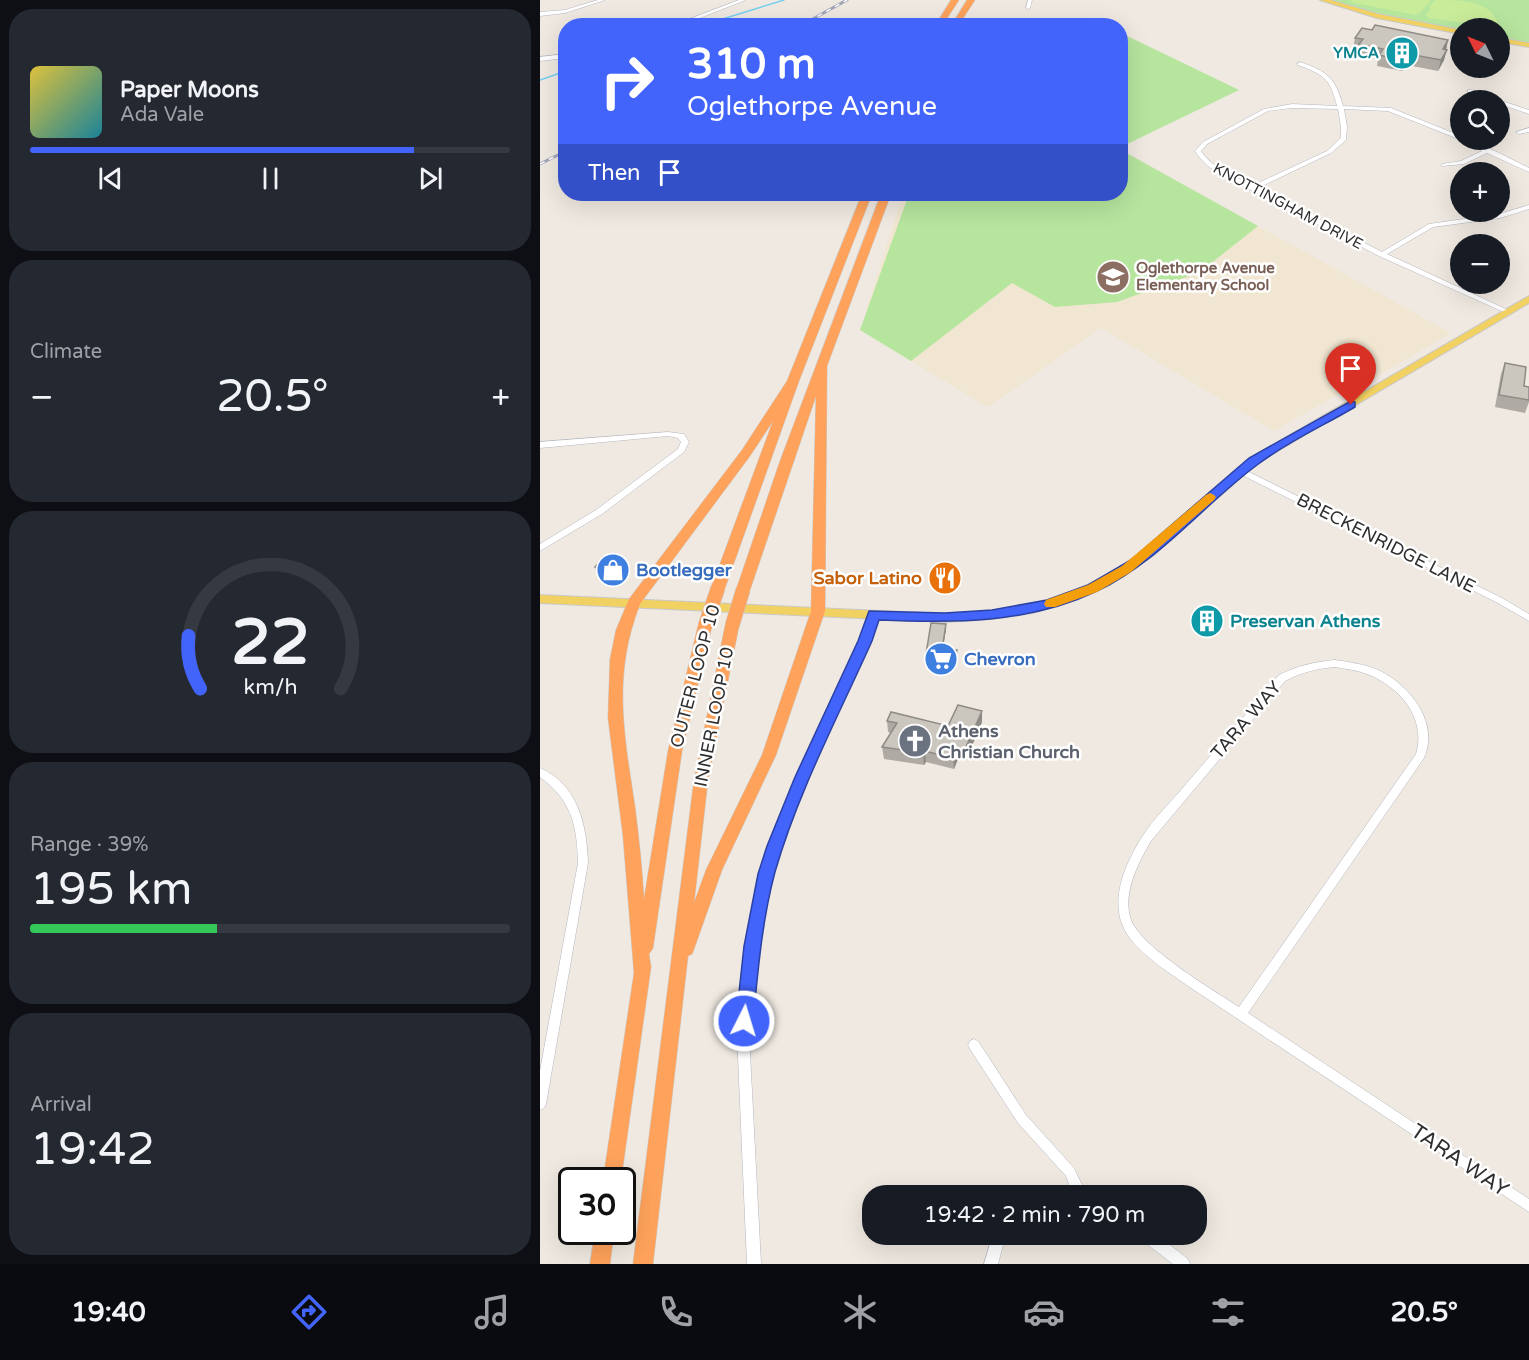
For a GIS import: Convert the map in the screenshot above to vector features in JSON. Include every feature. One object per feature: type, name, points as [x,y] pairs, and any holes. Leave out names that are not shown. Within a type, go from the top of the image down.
[{"type":"highway","points":[[943,18],[955,0]]},
{"type":"highway","points":[[959,18],[970,0]]},
{"type":"highway","name":"OUTER LOOP 10","points":[[614,1167],[675,751],[705,626],[793,381],[864,201]]},
{"type":"highway","name":"INNER LOOP 10","points":[[643,1264],[706,751],[732,626],[760,534],[883,201]]},
{"type":"highway","points":[[677,973],[714,870],[769,755],[818,611],[822,367]]},
{"type":"highway","points":[[642,973],[631,835],[615,731],[615,677],[623,624],[634,602],[746,453],[793,381]]},
{"type":"highway","points":[[600,1264],[603,1245]]},
{"type":"main road","points":[[1323,0],[1377,16],[1450,30]]},
{"type":"main road","points":[[1510,42],[1529,45]]},
{"type":"main road","points":[[540,600],[634,602],[945,618],[992,615],[1032,609],[1106,582],[1133,565],[1241,471],[1280,445],[1529,299]]},
{"type":"street","points":[[540,14],[565,11],[603,0]]},
{"type":"street","points":[[695,18],[744,0]]},
{"type":"street","points":[[1028,8],[1030,0]]},
{"type":"street","points":[[540,59],[558,57]]},
{"type":"street","points":[[1253,188],[1338,147],[1345,135],[1330,80],[1300,64]]},
{"type":"street","points":[[1510,105],[1529,112]]},
{"type":"street","name":"KNOTTINGHAM DRIVE","points":[[1450,134],[1395,111],[1292,106],[1271,109],[1201,146],[1198,151],[1206,162],[1381,255],[1508,312]]},
{"type":"street","points":[[1520,132],[1529,129]]},
{"type":"street","points":[[1444,165],[1462,163],[1488,150]]},
{"type":"street","name":"KNOTTINGHAM DRIVE","points":[[1488,150],[1529,170]]},
{"type":"street","points":[[1381,255],[1431,225],[1494,217],[1529,207]]},
{"type":"street","points":[[540,445],[668,434],[683,437],[685,442],[681,450],[599,512],[540,548]]},
{"type":"street","name":"BRECKENRIDGE LANE","points":[[1241,471],[1500,600],[1529,618]]},
{"type":"street","points":[[754,1264],[743,1034],[756,924],[766,874],[784,822],[863,647],[873,615]]},
{"type":"street","name":"TARA WAY","points":[[1241,1014],[1416,764],[1425,745],[1422,723],[1412,702],[1395,685],[1367,670],[1347,665],[1318,664],[1299,668],[1282,678],[1155,827],[1132,867],[1125,893],[1124,914],[1133,935],[1157,958],[1241,1014],[1529,1206]]},
{"type":"street","points":[[540,772],[568,796],[583,836],[583,863],[540,1104]]},
{"type":"street","points":[[974,1045],[1022,1119],[1070,1172],[1076,1185]]},
{"type":"street","points":[[991,1264],[997,1245]]},
{"type":"street","points":[[1159,1245],[1183,1264]]},
{"type":"shaded area","name":"Oglethorpe Avenue Elementary School","points":[[1128,154],[1451,333],[1347,394],[1342,392],[1274,431],[1101,328],[988,407],[860,330],[901,201],[1128,201]]},
{"type":"green space","points":[[1330,0],[1529,0],[1529,43],[1510,40],[1510,18],[1450,18],[1450,28],[1377,13]]},
{"type":"green space","points":[[1352,0],[1431,0],[1419,14],[1415,15],[1350,2]]},
{"type":"green space","points":[[1435,0],[1466,1],[1484,7],[1495,18],[1450,18],[1450,21],[1428,18],[1426,15],[1431,8],[1429,7]]},
{"type":"green space","points":[[1128,36],[1239,90],[1128,144]]},
{"type":"green space","points":[[1128,154],[1258,226],[1200,272],[1117,302],[1055,307],[1012,283],[911,361],[860,330],[906,201],[1128,201]]},
{"type":"building","points":[[1375,25],[1448,40],[1443,49],[1447,50],[1441,60],[1409,54],[1405,61],[1379,55],[1383,49],[1359,44],[1363,39],[1355,38],[1362,28],[1372,30]]},
{"type":"building","points":[[1505,363],[1526,367],[1524,386],[1529,387],[1529,400],[1499,395]]},
{"type":"building","points":[[603,557],[626,561],[619,572],[595,567]]},
{"type":"building","points":[[931,623],[946,624],[942,649],[957,650],[955,661],[925,660]]},
{"type":"building","points":[[958,705],[982,711],[965,749],[958,747],[953,758],[925,751],[923,753],[882,747],[897,723],[887,721],[891,712],[948,726]]},
{"type":"waterway","points":[[726,18],[784,0]]},
{"type":"waterway","points":[[540,80],[558,74]]},
{"type":"railway","points":[[814,18],[847,0]]},
{"type":"railway","points":[[540,164],[558,155]]},
{"type":"slow traffic","points":[[1050,604],[1106,582],[1127,569],[1210,497]]},
{"type":"place","name":"YMCA","points":[[1402,53]]},
{"type":"place","name":"Oglethorpe Avenue Elementary School","points":[[1113,277]]},
{"type":"place","name":"Bootlegger","points":[[613,570]]},
{"type":"place","name":"Sabor Latino","points":[[945,578]]},
{"type":"place","name":"Preservan Athens","points":[[1207,621]]},
{"type":"place","name":"Chevron","points":[[941,659]]},
{"type":"place","name":"Athens Christian Church","points":[[915,741]]},
{"type":"route","points":[[744,1021],[752,946],[766,874],[802,777],[865,641],[873,615],[945,618],[1016,612],[1070,597],[1106,582],[1147,554],[1253,461],[1351,405]]}]
